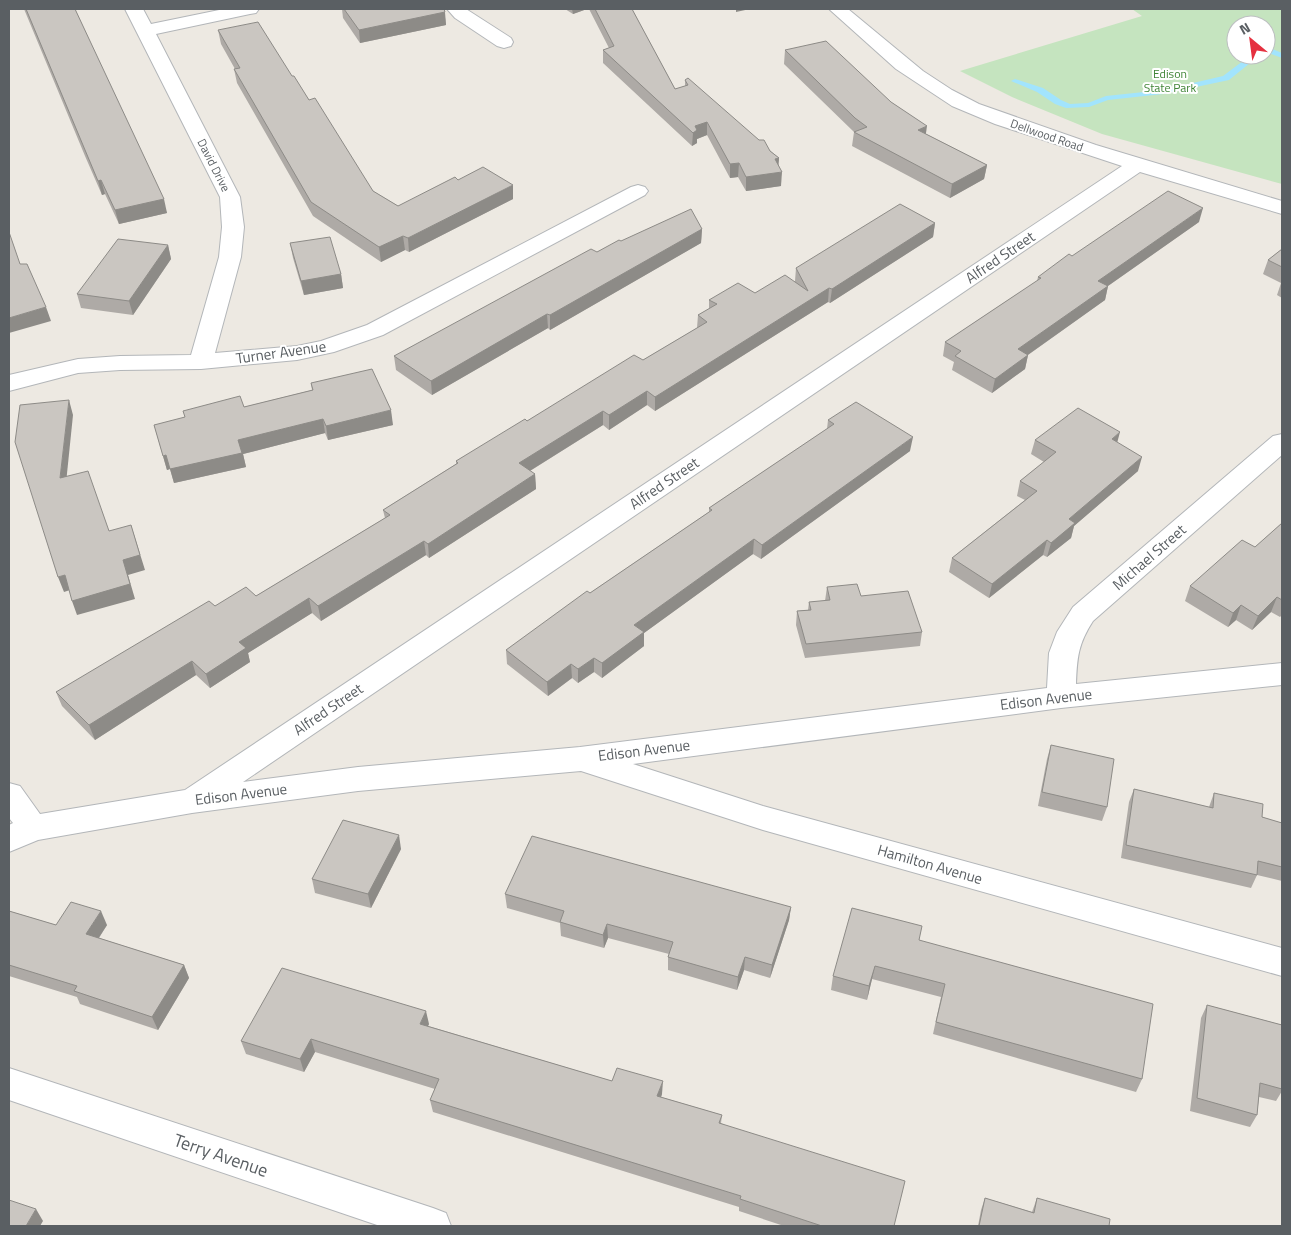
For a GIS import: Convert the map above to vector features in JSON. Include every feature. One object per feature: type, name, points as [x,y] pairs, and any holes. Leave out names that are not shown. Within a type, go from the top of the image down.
[{"type":"street","name":"David Drive","points":[[134,9],[230,197],[233,227],[230,257],[201,362]]},
{"type":"street","points":[[146,30],[250,9]]},
{"type":"street","points":[[456,9],[504,42]]},
{"type":"street","name":"Dellwood Road","points":[[838,9],[886,54],[947,95],[1016,125],[1136,166],[1282,208]]},
{"type":"street","name":"Alfred Street","points":[[192,801],[1136,166]]},
{"type":"street","name":"Turner Avenue","points":[[9,382],[78,366],[120,363],[201,362],[297,353],[326,347],[375,330],[638,191]]},
{"type":"street","name":"Michael Street","points":[[1060,697],[1063,653],[1071,632],[1083,614],[1282,442]]},
{"type":"street","name":"Edison Avenue","points":[[21,833],[192,801],[358,779],[580,758],[1060,697],[1282,674]]},
{"type":"street","name":"Hamilton Avenue","points":[[580,758],[763,818],[1282,962]]},
{"type":"street","points":[[9,795],[21,833]]},
{"type":"street","name":"Terry Avenue","points":[[9,1084],[433,1226]]},
{"type":"green space","name":"Edison State Park","points":[[1132,9],[1282,9],[1282,184],[1102,134],[1012,97],[960,71],[1142,16]]},
{"type":"building","points":[[26,9],[75,9],[164,199],[115,210],[101,180],[98,181]]},
{"type":"building","points":[[344,9],[444,9],[445,12],[359,30]]},
{"type":"building","points":[[595,9],[632,9],[675,89],[688,85],[685,80],[688,78],[759,140],[764,140],[770,151],[779,158],[775,159],[782,172],[746,177],[739,163],[730,164],[707,122],[695,126],[697,130],[693,133],[603,50],[614,46]]},
{"type":"building","points":[[258,22],[309,100],[315,98],[373,191],[398,206],[455,177],[458,180],[483,167],[513,185],[408,238],[403,236],[379,247],[311,202],[234,69],[240,68],[218,30]]},
{"type":"building","points":[[826,41],[891,102],[927,126],[918,130],[987,165],[952,184],[854,132],[867,127],[855,118],[785,50]]},
{"type":"building","points":[[1168,191],[1203,208],[1098,281],[1108,286],[1018,349],[1028,355],[995,379],[955,356],[961,351],[945,342],[1041,278],[1038,277],[1069,254],[1072,256]]},
{"type":"building","points":[[900,204],[935,223],[832,289],[829,288],[655,397],[647,391],[609,415],[603,411],[519,463],[535,474],[428,544],[424,541],[318,606],[309,598],[239,642],[246,648],[206,674],[192,661],[89,725],[56,692],[209,601],[215,606],[246,587],[256,596],[390,515],[383,510],[458,463],[456,461],[525,419],[527,421],[634,355],[643,360],[707,322],[698,315],[717,304],[709,300],[738,283],[755,293],[785,275],[808,291],[796,268]]},
{"type":"building","points":[[691,209],[702,229],[550,315],[547,314],[431,381],[394,356],[591,249],[597,252],[619,240],[621,241]]},
{"type":"building","points":[[9,232],[20,264],[27,264],[46,307],[9,318]]},
{"type":"building","points":[[330,237],[341,274],[301,281],[290,243]]},
{"type":"building","points":[[118,239],[168,245],[129,301],[77,294]]},
{"type":"building","points":[[1282,249],[1282,267],[1268,260]]},
{"type":"building","points":[[372,369],[391,410],[326,426],[323,419],[238,440],[242,453],[170,469],[166,455],[163,456],[154,425],[185,417],[183,411],[240,396],[244,407],[313,390],[311,383]]},
{"type":"building","points":[[69,400],[60,478],[88,471],[109,531],[131,525],[140,555],[123,560],[130,584],[72,601],[65,575],[58,577],[15,442],[20,405]]},
{"type":"building","points":[[856,402],[913,437],[762,545],[754,539],[634,625],[644,632],[602,663],[594,658],[578,669],[571,664],[547,682],[506,650],[587,591],[590,593],[712,510],[709,508],[834,424],[828,420]]},
{"type":"building","points":[[1078,408],[1120,432],[1112,439],[1142,457],[1069,519],[1075,523],[1051,543],[1047,540],[992,584],[952,558],[1037,491],[1020,481],[1056,452],[1035,440]]},
{"type":"building","points":[[1282,523],[1282,600],[1277,597],[1258,616],[1241,605],[1233,613],[1190,586],[1242,540],[1255,547]]},
{"type":"building","points":[[857,584],[861,596],[908,591],[922,632],[806,644],[797,611],[811,610],[809,602],[830,600],[827,587]]},
{"type":"building","points":[[1051,745],[1114,759],[1107,807],[1042,792]]},
{"type":"building","points":[[1134,789],[1213,808],[1214,793],[1263,804],[1262,817],[1282,823],[1282,867],[1258,861],[1257,875],[1126,845]]},
{"type":"building","points":[[343,820],[399,835],[368,894],[312,879]]},
{"type":"building","points":[[532,836],[791,907],[772,965],[745,957],[738,977],[668,957],[673,942],[607,924],[603,935],[560,922],[564,911],[505,894]]},
{"type":"building","points":[[71,902],[101,911],[86,934],[184,965],[152,1017],[74,991],[77,986],[9,965],[9,911],[56,925]]},
{"type":"building","points":[[852,908],[922,926],[919,940],[1153,1004],[1142,1079],[936,1022],[945,984],[875,966],[869,986],[833,976]]},
{"type":"building","points":[[282,968],[426,1011],[420,1024],[612,1081],[617,1068],[663,1081],[657,1096],[722,1115],[719,1123],[905,1181],[894,1226],[822,1226],[740,1199],[741,1196],[430,1100],[439,1079],[311,1039],[300,1059],[241,1041]]},
{"type":"building","points":[[1207,1005],[1282,1025],[1282,1089],[1260,1083],[1257,1115],[1197,1098]]},
{"type":"building","points":[[985,1198],[1034,1213],[1037,1198],[1110,1219],[1109,1226],[979,1226]]},
{"type":"building","points":[[9,1200],[36,1209],[26,1226],[9,1226]]},
{"type":"waterway","points":[[1276,53],[1282,56]]},
{"type":"waterway","points":[[1015,81],[1040,90],[1058,102],[1069,106],[1089,105],[1106,98],[1163,92],[1226,78],[1243,65]]}]
